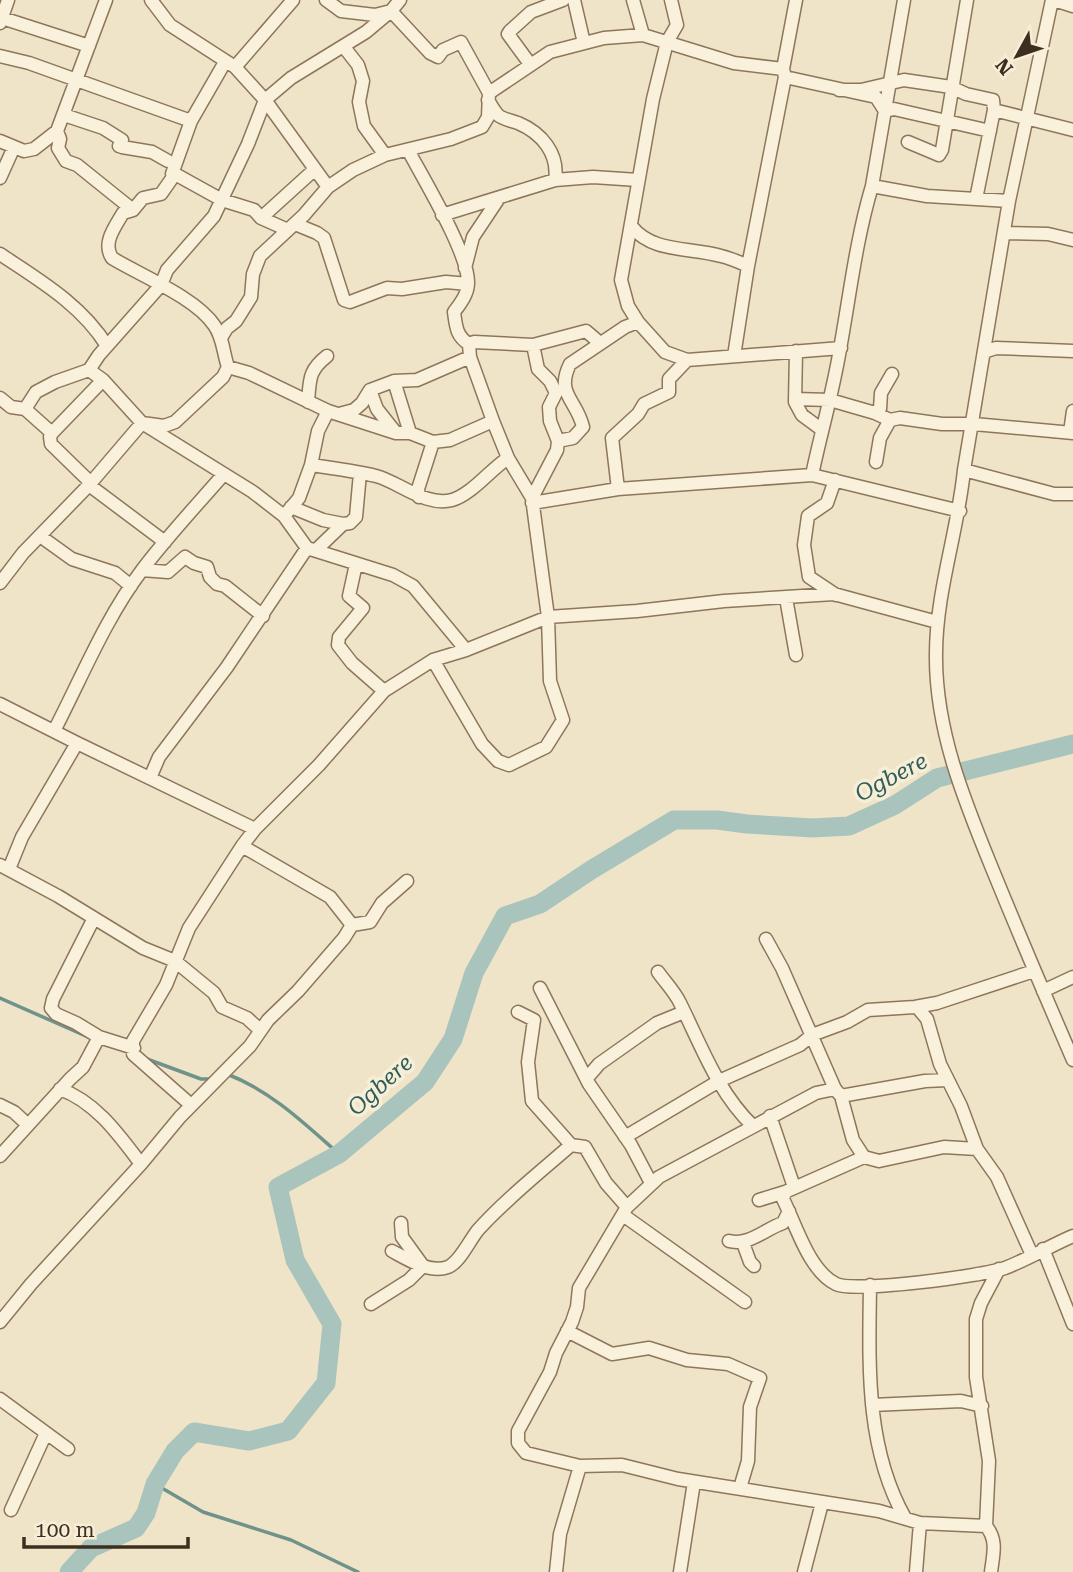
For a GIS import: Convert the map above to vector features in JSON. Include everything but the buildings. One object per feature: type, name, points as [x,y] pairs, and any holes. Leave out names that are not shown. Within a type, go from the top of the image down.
[{"type":"street","points":[[8,0],[1,21],[89,46]]},
{"type":"street","points":[[0,141],[24,151],[34,149],[57,131],[106,0]]},
{"type":"street","points":[[151,0],[170,25],[230,64],[265,100],[328,187]]},
{"type":"street","points":[[326,0],[341,11],[375,15],[391,11]]},
{"type":"street","points":[[25,409],[36,392],[89,370],[161,285],[167,270],[214,216],[248,144],[265,100],[291,78],[344,47],[391,11],[400,0]]},
{"type":"street","points":[[530,64],[508,34],[531,12],[563,0]]},
{"type":"street","points":[[574,0],[584,43]]},
{"type":"street","points":[[633,0],[643,35]]},
{"type":"street","points":[[671,0],[677,25],[667,42],[653,99],[621,280],[628,306],[638,322],[665,352],[687,360],[841,348]]},
{"type":"street","points":[[734,356],[796,0]]},
{"type":"street","points":[[812,475],[841,348],[859,230],[872,186],[904,0]]},
{"type":"street","points":[[908,142],[939,155],[942,150],[967,0]]},
{"type":"street","points":[[1073,6],[1053,0],[1025,119],[964,470],[960,511],[937,622],[936,658],[947,745],[962,795],[1073,1060]]},
{"type":"street","points":[[222,338],[214,323],[201,311],[112,258],[107,243],[123,213],[133,210],[143,198],[161,194],[173,174],[191,121],[230,64],[287,2]]},
{"type":"street","points":[[391,11],[430,53],[438,57],[443,50],[461,42],[499,117],[524,125],[541,136],[554,156],[557,167],[555,180]]},
{"type":"street","points":[[488,96],[530,64],[564,46],[604,38],[643,35],[734,63],[876,97],[886,111]]},
{"type":"street","points":[[344,47],[358,65],[363,80],[359,102],[364,126],[385,155]]},
{"type":"street","points":[[0,56],[29,63],[191,121]]},
{"type":"street","points":[[839,90],[861,90],[904,80],[951,87],[966,94],[993,100],[995,110],[976,198]]},
{"type":"street","points":[[69,100],[79,90],[92,85]]},
{"type":"street","points":[[142,423],[164,426],[175,422],[223,377],[228,366],[222,350],[222,338],[251,296],[253,274],[260,256],[328,187],[353,170],[385,155],[451,139],[482,127],[488,117],[488,96]]},
{"type":"street","points":[[886,111],[894,109],[990,131]]},
{"type":"street","points":[[995,110],[1073,130]]},
{"type":"street","points":[[64,115],[110,132],[122,140],[119,146],[152,152],[167,160]]},
{"type":"street","points":[[57,131],[60,139],[58,148],[66,162],[77,165],[133,210]]},
{"type":"street","points":[[0,178],[14,147]]},
{"type":"street","points":[[408,150],[442,215],[465,268],[468,284],[461,303],[454,312],[457,332],[469,351],[508,458],[532,501],[548,617],[550,681],[563,720],[546,747],[509,765],[498,761],[482,744],[433,660]]},
{"type":"street","points":[[167,160],[182,151]]},
{"type":"street","points":[[167,160],[168,170],[173,174],[222,200],[254,210],[261,218],[317,233],[324,238],[344,300],[350,302],[387,288],[402,289],[446,282],[468,284]]},
{"type":"street","points":[[261,218],[314,170]]},
{"type":"street","points":[[442,215],[555,180],[593,177],[638,180]]},
{"type":"street","points":[[872,186],[927,196],[1009,201]]},
{"type":"street","points":[[465,268],[471,243],[499,198]]},
{"type":"street","points":[[632,227],[640,238],[665,247],[720,256],[748,265]]},
{"type":"street","points":[[1004,233],[1048,234],[1073,240]]},
{"type":"street","points":[[0,254],[56,291],[98,331],[107,346]]},
{"type":"street","points":[[558,441],[573,438],[583,427],[582,419],[564,387],[570,364],[600,343],[638,322]]},
{"type":"street","points":[[291,507],[311,465],[318,431],[333,413],[354,410],[362,404],[370,390],[394,381],[417,380],[469,351],[474,342],[533,345],[586,331],[600,343]]},
{"type":"street","points":[[532,501],[541,478],[552,463],[558,441],[550,421],[549,407],[555,393],[550,381],[538,369],[533,345]]},
{"type":"street","points":[[984,352],[996,348],[1073,351]]},
{"type":"street","points":[[796,351],[795,399],[802,415],[821,429]]},
{"type":"street","points":[[308,402],[313,368],[327,356]]},
{"type":"street","points":[[618,489],[612,438],[638,414],[644,404],[669,392],[669,379],[687,360]]},
{"type":"street","points":[[228,366],[249,373],[333,413],[396,433],[410,433],[433,442],[450,440],[493,421]]},
{"type":"street","points":[[89,370],[103,380],[142,423],[253,492],[310,515],[343,524],[350,523],[356,517],[360,473]]},
{"type":"street","points":[[875,413],[880,409],[881,393],[892,374]]},
{"type":"street","points":[[103,380],[52,433],[51,444],[90,484],[165,542]]},
{"type":"street","points":[[394,381],[410,433]]},
{"type":"street","points":[[370,390],[377,409],[396,433]]},
{"type":"street","points":[[0,398],[11,407],[25,409],[52,433]]},
{"type":"street","points":[[795,399],[830,400],[890,420],[900,418],[956,425],[974,424],[1072,433],[1073,411]]},
{"type":"street","points":[[876,462],[880,438],[890,420]]},
{"type":"street","points":[[0,583],[142,423]]},
{"type":"street","points":[[419,497],[420,481],[433,442]]},
{"type":"street","points":[[311,465],[378,476],[419,497],[451,500],[468,492],[508,458]]},
{"type":"street","points":[[964,470],[1054,494],[1073,494]]},
{"type":"street","points":[[54,731],[106,627],[131,586],[223,475]]},
{"type":"street","points":[[532,501],[618,489],[812,475],[960,511]]},
{"type":"street","points":[[835,480],[827,503],[808,516],[804,545],[809,577],[836,595]]},
{"type":"street","points":[[291,507],[311,549],[393,575],[414,586],[466,650]]},
{"type":"street","points":[[150,778],[159,757],[311,549],[343,524]]},
{"type":"street","points":[[40,536],[72,559],[115,573],[131,586]]},
{"type":"street","points":[[142,570],[168,572],[185,557],[194,563],[207,566],[210,577],[217,584],[225,586],[263,616]]},
{"type":"street","points":[[356,564],[349,596],[363,608],[340,637],[338,645],[340,651],[384,691]]},
{"type":"street","points":[[191,1105],[134,1054],[133,1041],[166,985],[190,928],[242,846],[384,691],[433,660],[466,650],[548,617],[637,611],[724,600],[836,595],[937,622]]},
{"type":"street","points":[[786,597],[796,655]]},
{"type":"street","points":[[2,709],[54,731],[256,829]]},
{"type":"street","points":[[77,743],[4,867],[143,948],[174,961],[214,993],[222,1007],[247,1017],[260,1030]]},
{"type":"street","points":[[242,846],[330,897],[352,925]]},
{"type":"street","points":[[0,1322],[191,1105],[250,1046],[260,1030],[299,991],[352,925],[370,922],[382,902],[407,881]]},
{"type":"street","points":[[94,918],[50,1004],[56,1014],[99,1037],[134,1048]]},
{"type":"street","points":[[766,939],[838,1092],[853,1140],[864,1157]]},
{"type":"street","points":[[625,1136],[719,1081],[800,1045],[812,1035],[847,1022],[868,1010],[924,1006],[1034,971]]},
{"type":"street","points":[[658,972],[680,1002],[719,1081],[740,1114],[752,1126]]},
{"type":"street","points":[[1043,991],[1073,977]]},
{"type":"street","points":[[540,988],[589,1084],[625,1136],[651,1183]]},
{"type":"street","points":[[924,1006],[940,1064],[978,1149],[997,1177],[1073,1324]]},
{"type":"street","points":[[518,1012],[534,1020],[528,1062],[532,1101],[571,1145],[585,1147],[625,1211],[745,1302]]},
{"type":"street","points":[[587,1078],[599,1064],[657,1023],[684,1012]]},
{"type":"street","points":[[0,1156],[83,1067],[99,1037]]},
{"type":"street","points":[[948,1080],[816,1093],[651,1183],[625,1211],[579,1288],[577,1307],[550,1372],[516,1437],[519,1448],[526,1454],[580,1466],[622,1465],[694,1482],[879,1511],[920,1523],[986,1526]]},
{"type":"street","points":[[61,1089],[75,1094],[95,1109],[141,1164]]},
{"type":"street","points":[[0,1105],[14,1112],[28,1125]]},
{"type":"street","points":[[771,1116],[789,1189],[783,1199],[806,1251],[838,1286],[895,1285],[971,1275],[999,1269],[1073,1236]]},
{"type":"street","points":[[392,1251],[423,1266],[447,1268],[460,1259],[466,1244],[495,1211],[571,1145]]},
{"type":"street","points":[[759,1200],[864,1157],[879,1161],[944,1147],[978,1149]]},
{"type":"street","points":[[729,1241],[743,1243],[770,1227],[783,1223],[789,1211]]},
{"type":"street","points":[[401,1223],[402,1237],[423,1266]]},
{"type":"street","points":[[743,1243],[754,1266]]},
{"type":"street","points":[[371,1304],[410,1280],[423,1266]]},
{"type":"street","points":[[991,1572],[995,1544],[992,1533],[986,1526],[989,1461],[976,1377],[976,1319],[999,1269]]},
{"type":"street","points":[[870,1286],[873,1405],[879,1449],[894,1498],[905,1518]]},
{"type":"street","points":[[567,1331],[611,1354],[649,1348],[687,1360],[727,1364],[760,1378],[750,1407],[748,1461],[740,1488]]},
{"type":"street","points":[[0,1399],[68,1448]]},
{"type":"street","points":[[873,1405],[961,1401],[982,1406]]},
{"type":"street","points":[[10,1510],[46,1433]]},
{"type":"street","points":[[556,1572],[560,1534],[580,1466]]},
{"type":"street","points":[[680,1572],[694,1482]]},
{"type":"street","points":[[804,1572],[822,1503]]},
{"type":"street","points":[[916,1572],[920,1523]]},
{"type":"waterway","name":"Ogbere","points":[[69,1572],[91,1548],[136,1528],[146,1513],[155,1484],[175,1451],[194,1432],[249,1441],[288,1431],[326,1383],[332,1324],[295,1260],[278,1187],[339,1154],[425,1082],[453,1039],[474,973],[505,916],[540,904],[674,820],[717,820],[813,828],[849,826],[895,805],[937,778],[1073,744]]},
{"type":"waterway","points":[[0,998],[88,1037]]},
{"type":"waterway","points":[[147,1059],[201,1079],[213,1079]]},
{"type":"waterway","points":[[227,1074],[273,1099],[339,1154]]},
{"type":"waterway","points":[[155,1484],[203,1512],[291,1540],[358,1572]]}]
